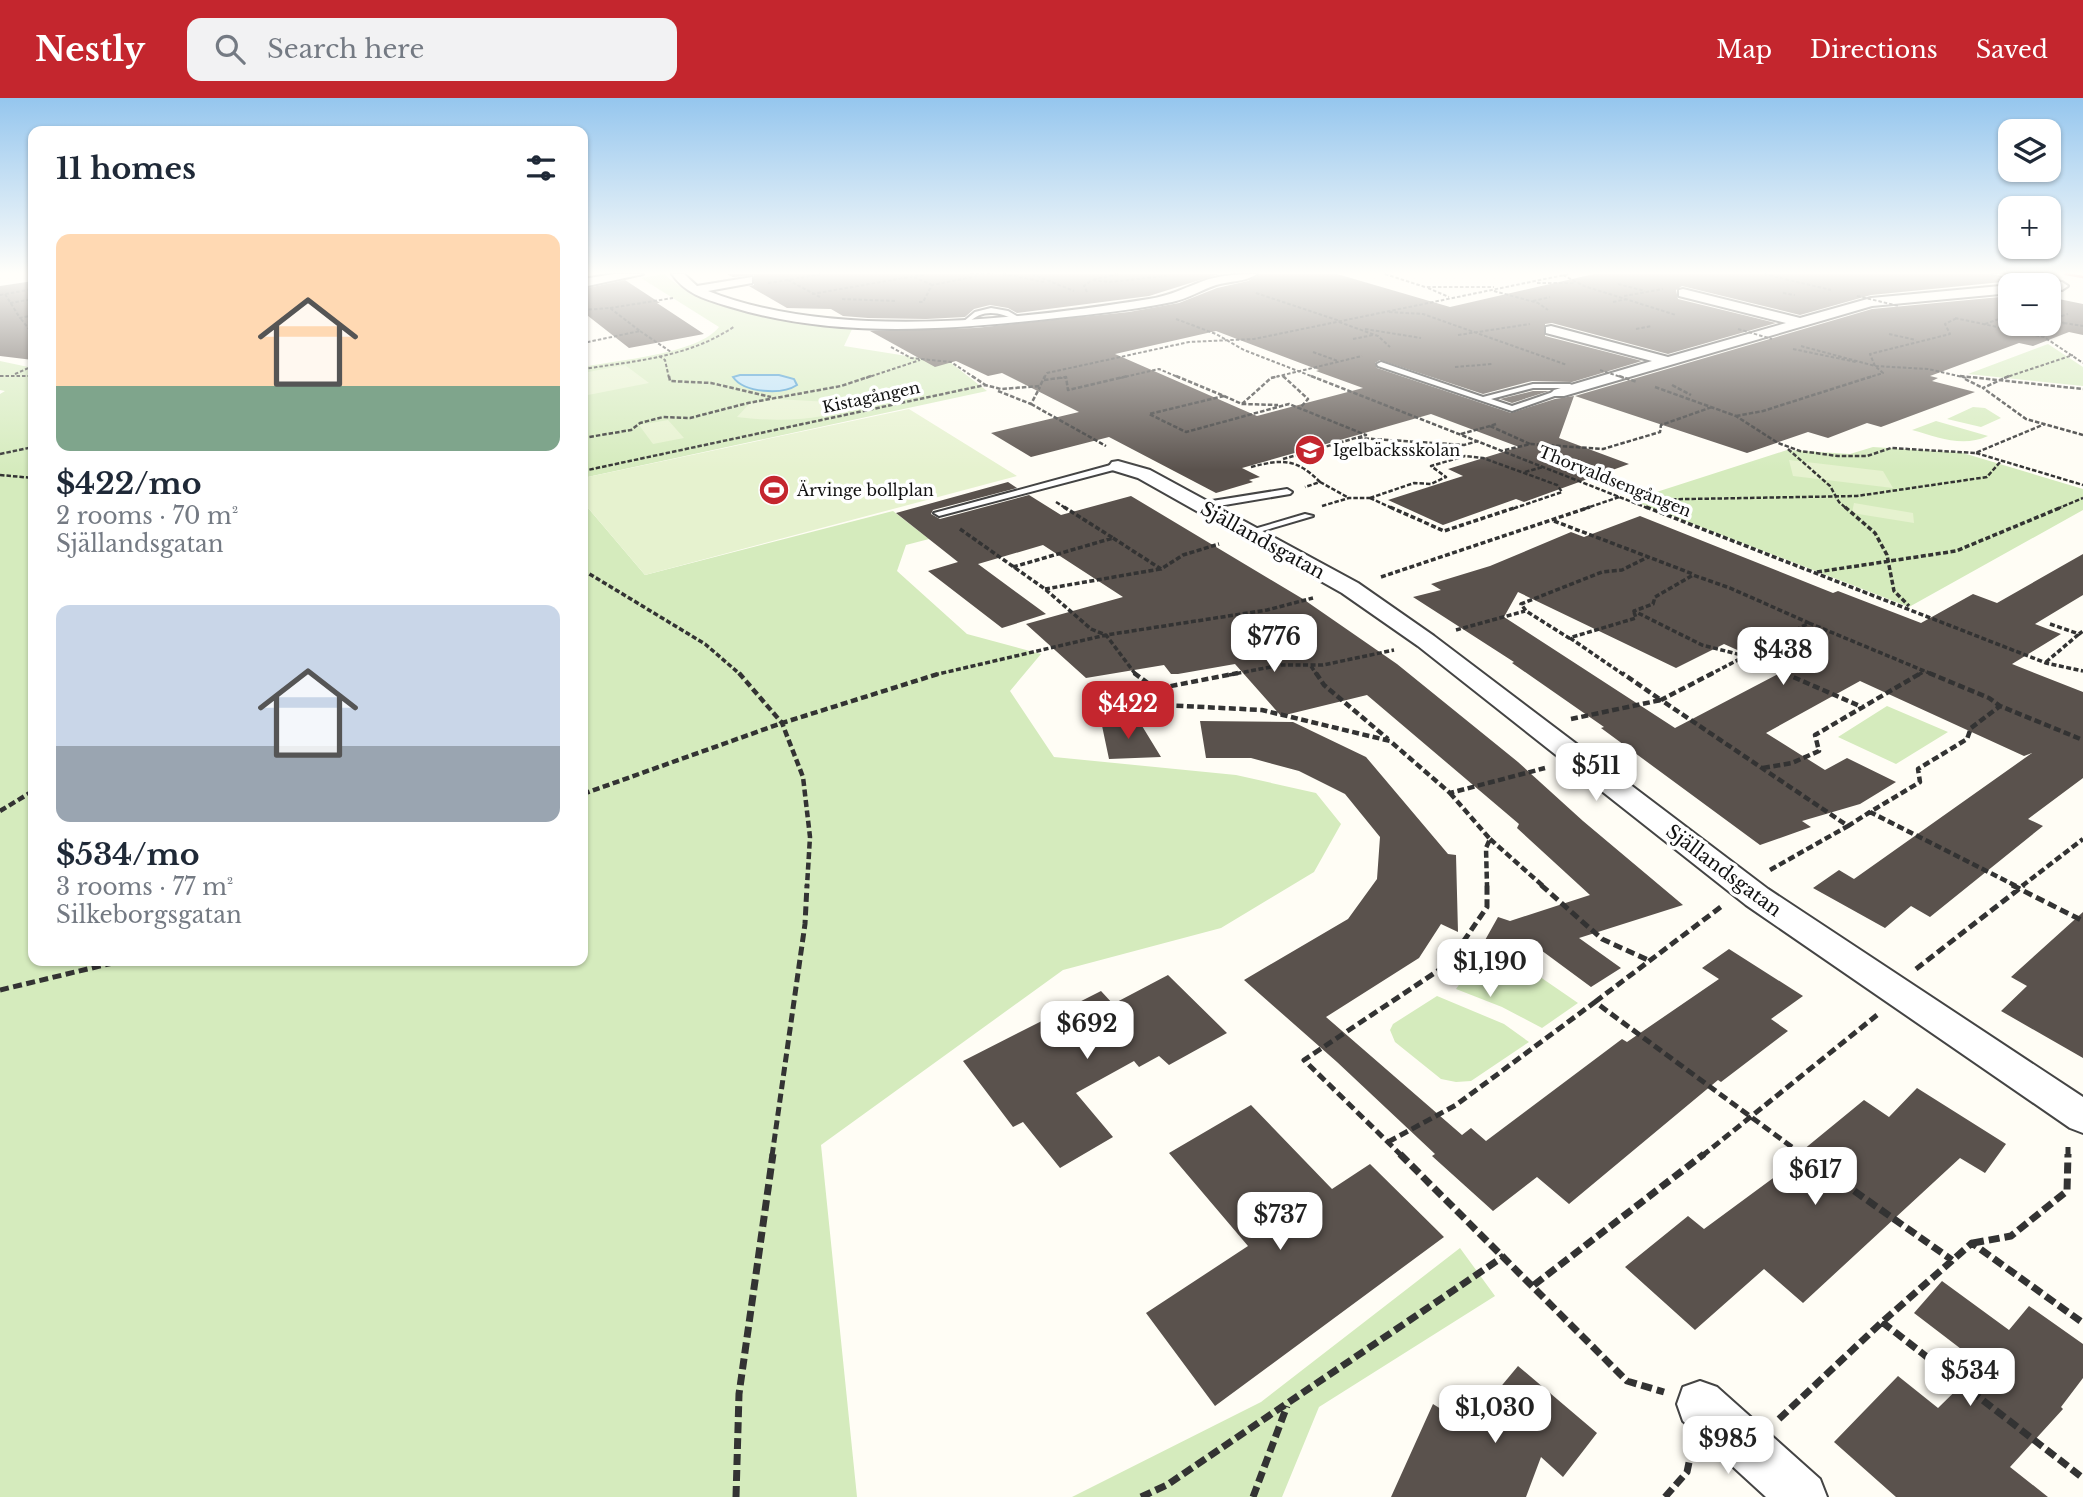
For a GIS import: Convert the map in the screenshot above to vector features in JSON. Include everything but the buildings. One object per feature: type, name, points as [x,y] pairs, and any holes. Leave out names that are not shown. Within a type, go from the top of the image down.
[{"type":"street","points":[[1586,339],[1668,361]]},
{"type":"street","points":[[1559,393],[1741,339]]},
{"type":"street","name":"Själlandsgatan","points":[[1118,466],[1144,474],[1350,588],[1426,641],[1757,897],[1904,985],[2083,1117]]},
{"type":"street","points":[[1700,1404],[1802,1497]]},
{"type":"lane","points":[[1381,364],[1512,409],[1559,393]]},
{"type":"lane","points":[[1483,399],[1533,386],[1582,386]]},
{"type":"lane","points":[[939,513],[1118,466]]},
{"type":"lane","points":[[1202,506],[1229,499],[1252,500],[1287,492]]},
{"type":"lane","points":[[1249,532],[1308,516]]},
{"type":"path","points":[[652,339],[671,352]]},
{"type":"path","points":[[588,368],[704,345],[716,339]]},
{"type":"path","points":[[1031,404],[1047,373],[1189,342],[1246,339]]},
{"type":"path","points":[[1382,339],[1390,347],[1383,349]]},
{"type":"path","points":[[1495,339],[1514,348],[1577,366]]},
{"type":"path","points":[[1912,339],[1920,341]]},
{"type":"path","points":[[1736,416],[1763,411],[1883,373],[1875,366],[1870,354],[1927,339]]},
{"type":"path","points":[[2049,339],[2083,363]]},
{"type":"path","name":"Thorvaldsengången","points":[[1226,340],[1296,370],[2046,663],[2083,671]]},
{"type":"path","points":[[1785,342],[1875,366],[1928,369],[1995,381],[2083,389]]},
{"type":"path","points":[[1789,349],[1850,362],[1862,362]]},
{"type":"path","points":[[1313,352],[1338,361]]},
{"type":"path","points":[[1242,404],[1271,378],[1372,353]]},
{"type":"path","points":[[659,355],[665,359],[670,381],[711,383],[773,398]]},
{"type":"path","points":[[1983,388],[1995,381],[2073,355]]},
{"type":"path","points":[[588,437],[631,430],[640,424],[663,417],[690,418],[773,398],[841,386],[920,360],[951,362],[985,385],[1031,404],[1114,450],[1118,466]]},
{"type":"path","points":[[11,376],[28,368]]},
{"type":"path","points":[[1044,380],[1066,377],[1068,390],[1159,369],[1242,404],[1300,408],[1366,435],[1283,458]]},
{"type":"path","points":[[1600,370],[1637,382]]},
{"type":"path","points":[[1282,375],[1308,399],[1300,408]]},
{"type":"path","points":[[0,376],[28,376]]},
{"type":"path","points":[[1959,376],[1983,388],[2026,419],[2083,435]]},
{"type":"path","name":"Kistagången","points":[[588,470],[985,385],[1001,389],[1040,386]]},
{"type":"path","points":[[1672,385],[1691,395],[1686,398]]},
{"type":"path","points":[[1650,386],[1736,416],[1800,457],[1830,486],[1836,497],[1875,533],[1889,562],[1894,591],[1912,609]]},
{"type":"path","points":[[1224,396],[1149,414],[1186,432],[1285,406]]},
{"type":"path","points":[[1504,450],[1531,444],[1603,449],[1660,432],[1661,425],[1713,407]]},
{"type":"path","points":[[1975,453],[2045,424]]},
{"type":"path","points":[[1461,434],[1490,426]]},
{"type":"path","points":[[1357,438],[1464,446],[1479,441]]},
{"type":"path","points":[[1779,443],[1800,451],[1838,456],[1867,456],[1891,448],[1975,453],[2083,485]]},
{"type":"path","points":[[0,454],[28,448]]},
{"type":"path","points":[[1308,516],[1300,512],[1349,498],[1370,498],[1414,483],[1431,484],[1446,477],[1431,466],[1465,456],[1483,458],[1523,472],[1557,485],[1562,492],[1444,531],[1370,498]]},
{"type":"path","points":[[1628,500],[1857,496],[1987,477],[2001,461]]},
{"type":"path","points":[[1523,472],[1544,467]]},
{"type":"path","points":[[0,475],[28,478]]},
{"type":"path","points":[[1320,482],[1349,498]]},
{"type":"path","points":[[1034,488],[1161,569]]},
{"type":"path","points":[[588,792],[782,723],[937,674],[1106,635],[1267,610],[1350,588],[1619,497]]},
{"type":"path","points":[[1817,572],[1956,551],[2083,498]]},
{"type":"path","points":[[939,513],[1045,589],[1091,629],[1106,635],[1131,671],[1156,689],[1162,705],[1262,710],[1390,741]]},
{"type":"path","points":[[1554,521],[1730,587],[2083,740]]},
{"type":"path","points":[[1013,567],[1112,538]]},
{"type":"path","points":[[1045,589],[1161,569],[1183,555],[1223,543]]},
{"type":"path","points":[[1648,557],[1622,570],[1602,572],[1521,604],[1525,611],[1848,826]]},
{"type":"path","points":[[588,573],[705,644],[732,665],[782,723],[803,777],[810,837],[806,911],[740,1394],[736,1497]]},
{"type":"path","points":[[1634,611],[1653,604],[1656,597],[1693,575]]},
{"type":"path","points":[[1455,631],[1525,611]]},
{"type":"path","points":[[1569,638],[1636,618],[1634,611]]},
{"type":"path","points":[[1634,611],[1716,650],[1745,656],[1863,707]]},
{"type":"path","points":[[1562,721],[1661,700],[1809,623]]},
{"type":"path","points":[[2050,624],[2081,632]]},
{"type":"path","points":[[2046,663],[2081,632]]},
{"type":"path","points":[[1156,689],[1281,665],[1323,665],[1406,647]]},
{"type":"path","points":[[1310,665],[1324,685],[1450,793],[1490,839],[1602,939],[1648,960]]},
{"type":"path","points":[[1763,768],[1796,763],[1819,751],[1815,735],[1925,671]]},
{"type":"path","points":[[1764,874],[1920,782],[1918,769],[1967,739],[1971,728],[2000,706]]},
{"type":"path","points":[[1450,793],[1557,765]]},
{"type":"path","points":[[0,811],[28,793]]},
{"type":"path","points":[[1870,812],[2083,922]]},
{"type":"path","points":[[1490,839],[1486,848],[1487,907],[1448,964],[1304,1060],[1534,1285],[1627,1381],[1700,1404]]},
{"type":"path","points":[[1534,1285],[1751,1118],[1880,1013],[1904,985],[2083,839]]},
{"type":"path","points":[[1387,1142],[1456,1105],[1721,906],[1731,912]]},
{"type":"path","points":[[97,969],[100,966]]},
{"type":"path","points":[[0,990],[106,966]]},
{"type":"path","points":[[1595,1002],[1751,1118],[1952,1260]]},
{"type":"path","points":[[1869,1005],[1880,1013]]},
{"type":"path","points":[[1763,1419],[1776,1422],[1882,1322],[1972,1243],[2011,1236],[2067,1191],[2068,1145],[2076,1150]]},
{"type":"path","points":[[1972,1243],[2083,1323]]},
{"type":"path","points":[[1142,1497],[1167,1485],[1504,1256]]},
{"type":"path","points":[[1882,1322],[2083,1478]]},
{"type":"path","points":[[1253,1497],[1287,1405]]},
{"type":"green space","points":[[703,339],[847,339],[844,346],[951,363],[987,391],[588,477],[588,366],[676,350]]},
{"type":"green space","points":[[2048,344],[2083,367],[2083,386],[1968,374]]},
{"type":"green space","points":[[0,361],[28,367],[28,966],[588,966],[588,508],[645,575],[893,511],[929,539],[906,545],[897,571],[967,634],[1041,654],[1010,691],[1054,757],[1236,775],[1316,793],[1341,824],[1314,872],[1221,928],[1063,970],[821,1145],[857,1497],[0,1497],[0,394],[5,391],[0,390]]},
{"type":"green space","points":[[625,365],[649,383],[588,395],[588,372]]},
{"type":"green space","points":[[777,399],[829,402],[834,407],[828,415],[805,418],[771,420],[737,417],[750,403]]},
{"type":"green space","points":[[1973,407],[1985,408],[2001,418],[1981,427],[1947,419]]},
{"type":"green space","name":"Ärvinge bollplan","points":[[909,409],[1017,476],[645,575],[588,508],[588,477]]},
{"type":"green space","points":[[668,420],[684,438],[653,444],[639,425]]},
{"type":"green space","points":[[1936,421],[1988,436],[1959,441],[1912,430]]},
{"type":"green space","points":[[1873,447],[1963,453],[2083,489],[2083,510],[1909,607],[1636,502],[1641,497],[1787,450],[1850,454]]},
{"type":"green space","points":[[1789,460],[1883,471],[1893,488],[1793,476]]},
{"type":"green space","points":[[1854,503],[1913,513],[1914,523],[1852,513]]},
{"type":"green space","points":[[1887,706],[1948,732],[1896,764],[1838,737]]},
{"type":"green space","points":[[1478,958],[1530,970],[1578,1003],[1542,1028],[1502,1007],[1456,989]]},
{"type":"green space","points":[[1437,996],[1504,1024],[1529,1042],[1471,1081],[1441,1079],[1395,1042],[1390,1030],[1393,1024]]},
{"type":"green space","points":[[1460,1248],[1495,1296],[1319,1407],[1282,1497],[1072,1497],[1261,1402]]},
{"type":"water","points":[[779,375],[794,379],[797,385],[782,390],[764,391],[746,386],[733,377]]},
{"type":"place","name":"Igelbäcksskolan","points":[[1310,450]]},
{"type":"place","name":"Ärvinge bollplan","points":[[774,490]]}]
